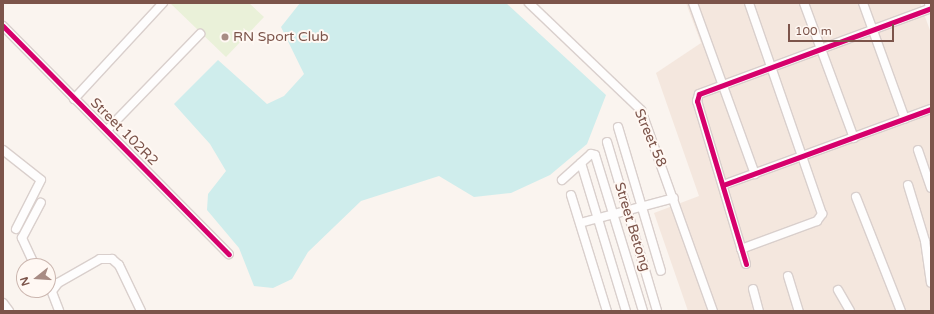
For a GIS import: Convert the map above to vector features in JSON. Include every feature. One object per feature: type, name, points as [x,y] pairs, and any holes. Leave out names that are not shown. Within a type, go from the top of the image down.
[{"type":"street","points":[[74,99],[163,3]]},
{"type":"street","name":"Street 58","points":[[529,3],[641,110],[674,198],[713,311]]},
{"type":"street","points":[[693,3],[755,174]]},
{"type":"street","points":[[741,249],[817,221],[822,214],[749,3]]},
{"type":"street","points":[[804,3],[822,48],[854,138]]},
{"type":"street","points":[[863,3],[905,119]]},
{"type":"street","points":[[746,264],[724,185],[697,101],[699,94],[931,7],[930,3]]},
{"type":"street","name":"Street 102R2","points":[[3,26],[229,254]]},
{"type":"street","points":[[107,130],[200,34]]},
{"type":"street","points":[[724,185],[931,109]]},
{"type":"street","points":[[618,127],[661,271]]},
{"type":"street","name":"Street Betong","points":[[607,142],[657,311]]},
{"type":"street","points":[[3,150],[41,180],[16,229]]},
{"type":"street","points":[[918,150],[931,188]]},
{"type":"street","points":[[562,180],[591,154],[595,155],[615,214],[644,311]]},
{"type":"street","points":[[581,163],[626,311]]},
{"type":"street","points":[[908,185],[928,240],[931,283]]},
{"type":"street","points":[[571,195],[607,311]]},
{"type":"street","points":[[856,197],[901,311]]},
{"type":"street","points":[[580,223],[674,198]]},
{"type":"street","points":[[31,258],[22,238],[41,203]]},
{"type":"street","points":[[56,284],[100,259],[112,259],[119,264],[141,311]]},
{"type":"street","points":[[788,276],[799,311]]},
{"type":"street","points":[[753,288],[759,311]]},
{"type":"street","points":[[838,290],[850,311]]},
{"type":"street","points":[[54,298],[59,311]]},
{"type":"street","points":[[3,303],[9,311]]},
{"type":"shaded area","points":[[686,3],[920,3],[931,33],[931,311],[688,311],[654,213],[699,196],[656,73],[701,43]]},
{"type":"green space","name":"RN Sport Club","points":[[170,3],[249,3],[264,17],[226,57]]},
{"type":"water","points":[[300,3],[506,3],[606,95],[587,144],[550,175],[511,193],[474,197],[439,176],[361,201],[308,252],[292,279],[273,288],[254,286],[239,248],[207,210],[208,194],[226,171],[210,144],[174,104],[218,60],[267,104],[284,96],[304,74],[281,27]]},
{"type":"cycle path","points":[[746,264],[697,101],[699,94],[931,8]]},
{"type":"cycle path","points":[[3,26],[229,254]]},
{"type":"cycle path","points":[[723,185],[931,109]]},
{"type":"place","name":"RN Sport Club","points":[[225,37]]}]
